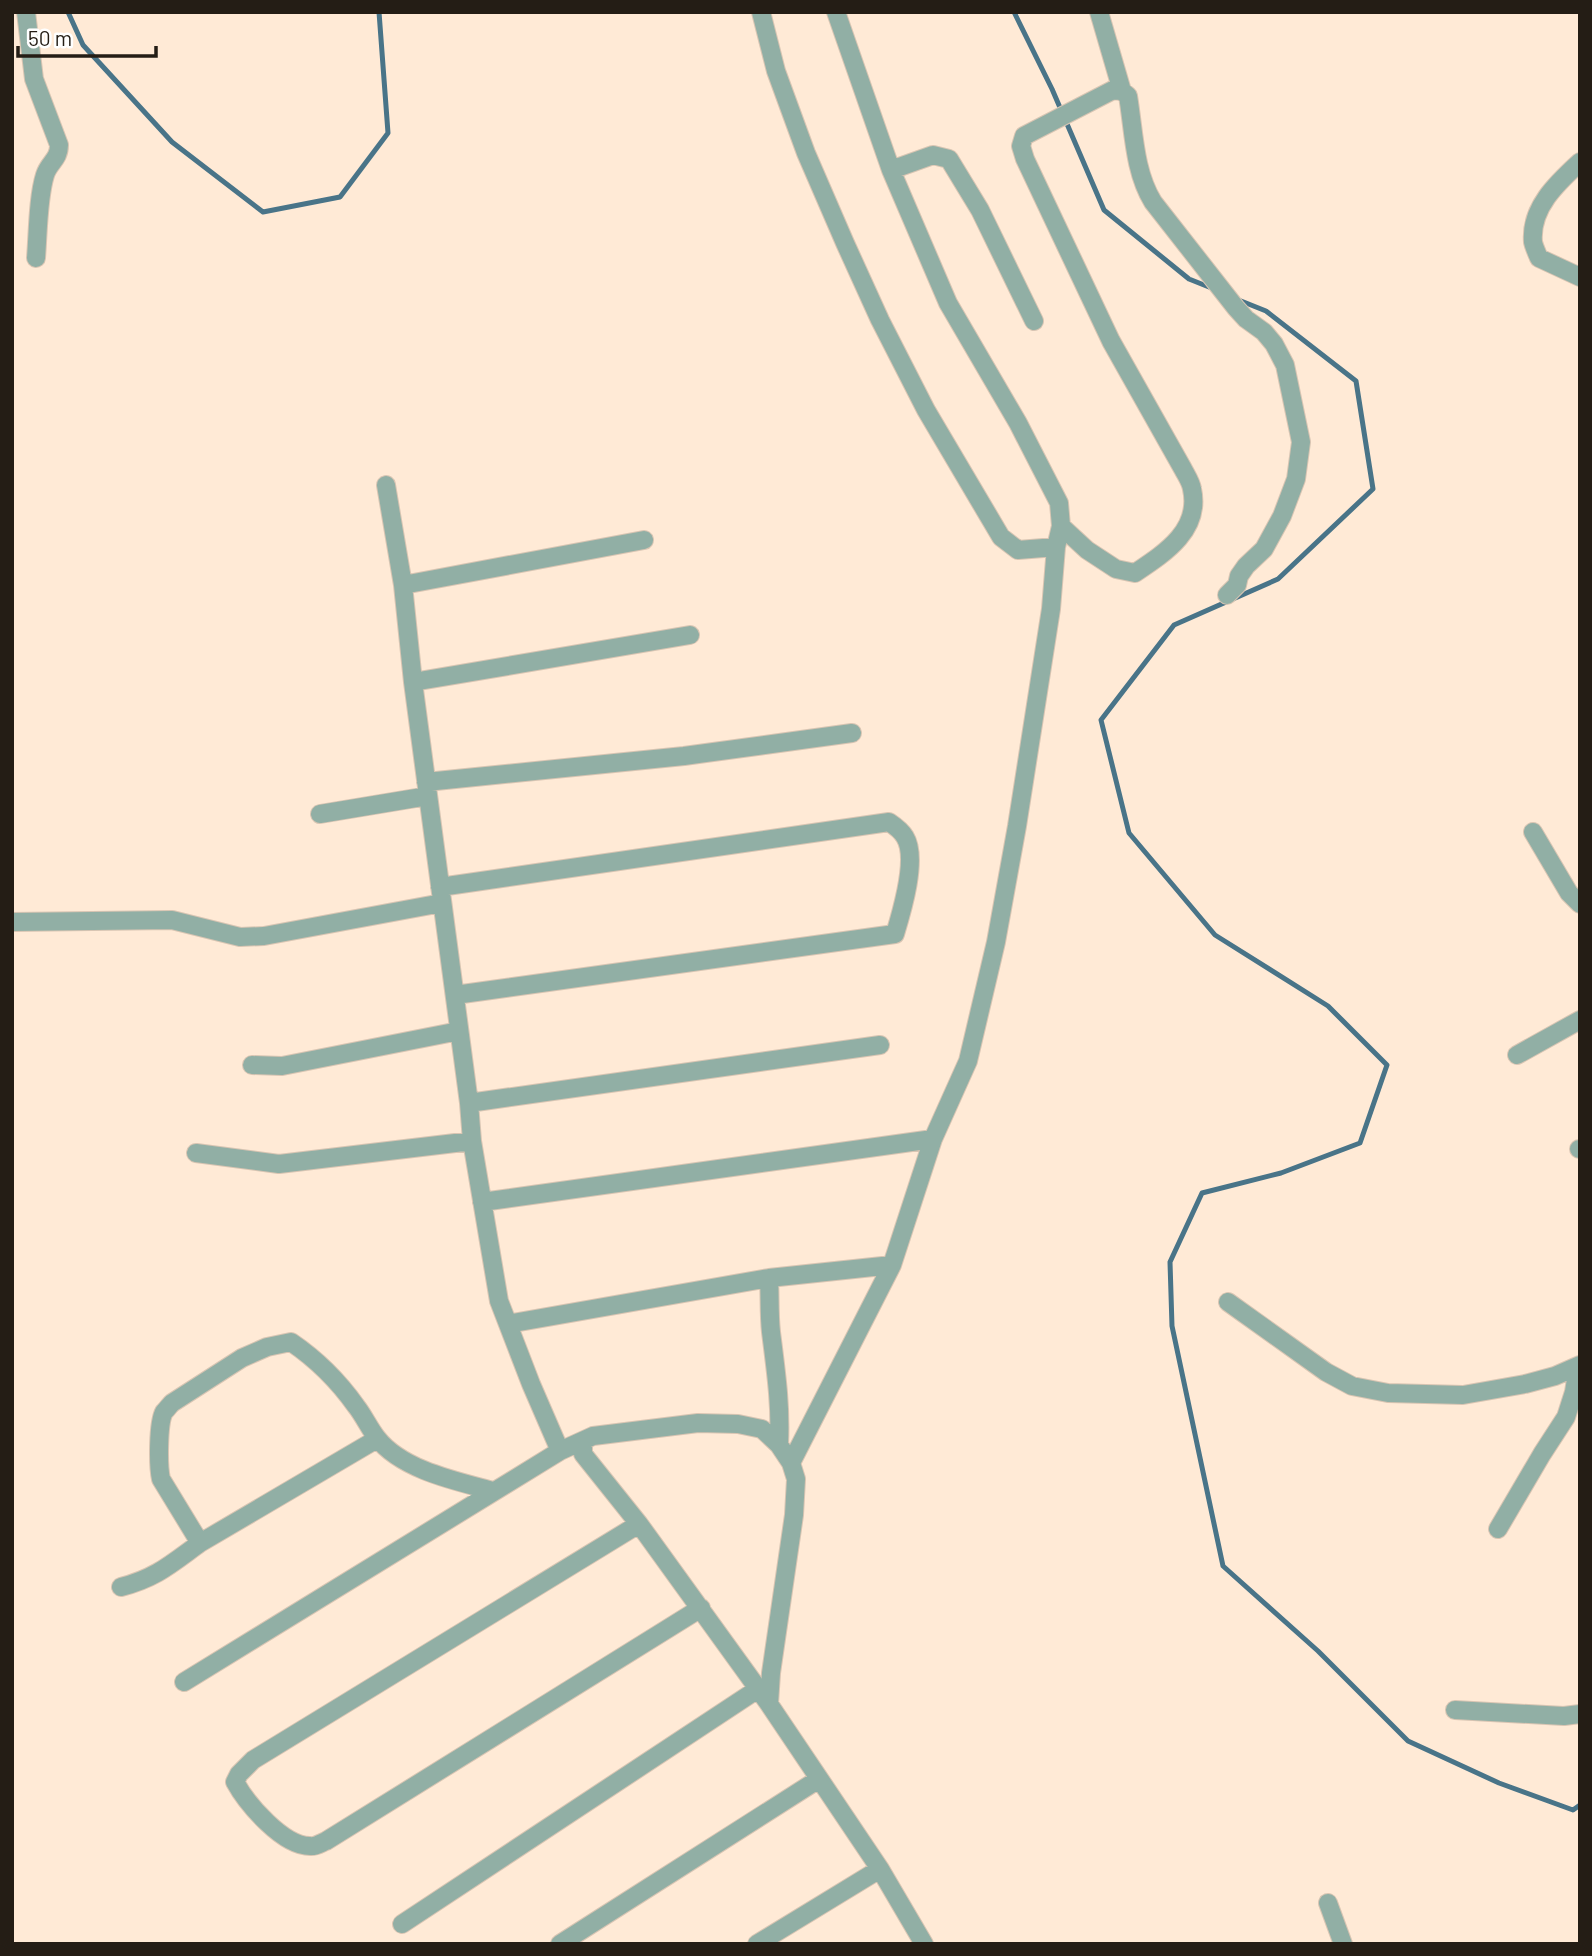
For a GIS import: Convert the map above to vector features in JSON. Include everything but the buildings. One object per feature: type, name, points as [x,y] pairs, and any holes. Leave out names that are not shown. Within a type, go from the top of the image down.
[{"type":"street","points":[[26,12],[34,79],[59,145],[59,155],[46,172],[36,258]]},
{"type":"street","points":[[761,12],[776,71],[806,153],[880,320],[926,410],[1002,537],[1018,550],[1056,548]]},
{"type":"street","points":[[792,1463],[892,1265],[933,1139],[968,1061],[996,942],[1017,826],[1051,610],[1056,548],[1061,526],[1059,503],[1018,423],[948,303],[891,170],[836,12]]},
{"type":"street","points":[[1099,12],[1117,91]]},
{"type":"street","points":[[1061,526],[1087,550],[1116,569],[1135,573],[1171,547],[1188,528],[1193,507],[1192,488],[1105,329],[1022,152],[1021,140],[1024,136],[1117,91]]},
{"type":"street","points":[[1117,91],[1128,96],[1140,174],[1146,191],[1236,308],[1275,344],[1285,365],[1301,442],[1296,479],[1282,516],[1264,549],[1246,565],[1237,585],[1227,596]]},
{"type":"street","points":[[891,170],[933,155],[949,159],[980,210],[1034,321]]},
{"type":"street","points":[[1580,163],[1556,184],[1542,202],[1535,223],[1533,242],[1539,258],[1580,277]]},
{"type":"street","points":[[386,485],[403,585],[472,1140],[499,1301],[560,1451]]},
{"type":"street","points":[[403,585],[644,540]]},
{"type":"street","points":[[413,682],[690,635]]},
{"type":"street","points":[[320,814],[427,789],[852,733]]},
{"type":"street","points":[[12,922],[172,920],[240,937],[264,936],[440,895],[888,822],[898,828],[906,838],[909,856],[907,895],[895,934],[455,995]]},
{"type":"street","points":[[1533,832],[1569,893],[1580,904]]},
{"type":"street","points":[[1517,1055],[1580,1020]]},
{"type":"street","points":[[252,1065],[282,1066],[460,1031]]},
{"type":"street","points":[[469,1102],[880,1045]]},
{"type":"street","points":[[482,1202],[933,1139]]},
{"type":"street","points":[[196,1153],[279,1164],[472,1140]]},
{"type":"street","points":[[508,1324],[769,1278],[892,1265]]},
{"type":"street","points":[[769,1278],[771,1332],[780,1414],[779,1445]]},
{"type":"street","points":[[1228,1302],[1326,1372],[1352,1386],[1388,1393],[1463,1395],[1525,1384],[1579,1366]]},
{"type":"street","points":[[200,1543],[161,1479],[161,1420],[164,1412],[242,1358],[267,1347],[291,1342],[310,1355],[354,1402],[377,1439],[402,1460],[434,1475],[493,1491]]},
{"type":"street","points":[[1498,1529],[1566,1417],[1579,1366]]},
{"type":"street","points":[[184,1682],[493,1491],[560,1451],[593,1436],[698,1423],[738,1424],[762,1429],[779,1445],[792,1463],[796,1479],[794,1515],[771,1674],[763,1697],[402,1924]]},
{"type":"street","points":[[121,1587],[158,1574],[200,1543],[377,1439]]},
{"type":"street","points":[[583,1441],[583,1454],[639,1524],[763,1697],[880,1869],[924,1944]]},
{"type":"street","points":[[639,1524],[253,1760],[235,1782],[242,1794],[254,1810],[276,1830],[295,1842],[311,1847],[326,1841],[701,1608]]},
{"type":"street","points":[[1455,1710],[1564,1716],[1580,1714]]},
{"type":"street","points":[[560,1944],[819,1779]]},
{"type":"street","points":[[757,1944],[880,1869]]},
{"type":"street","points":[[1328,1903],[1343,1944]]},
{"type":"waterway","points":[[68,12],[83,45],[172,142],[263,212],[340,197],[388,133],[379,12]]},
{"type":"waterway","points":[[1014,12],[1052,89],[1104,210],[1189,279],[1214,289]]},
{"type":"waterway","points":[[1236,299],[1266,311],[1356,381],[1373,489],[1278,579],[1174,625],[1101,720],[1129,833],[1215,935],[1328,1006],[1387,1065],[1360,1143],[1281,1173],[1202,1193],[1170,1262],[1172,1326],[1223,1566],[1318,1651],[1408,1741],[1499,1783],[1573,1810],[1580,1805]]}]
